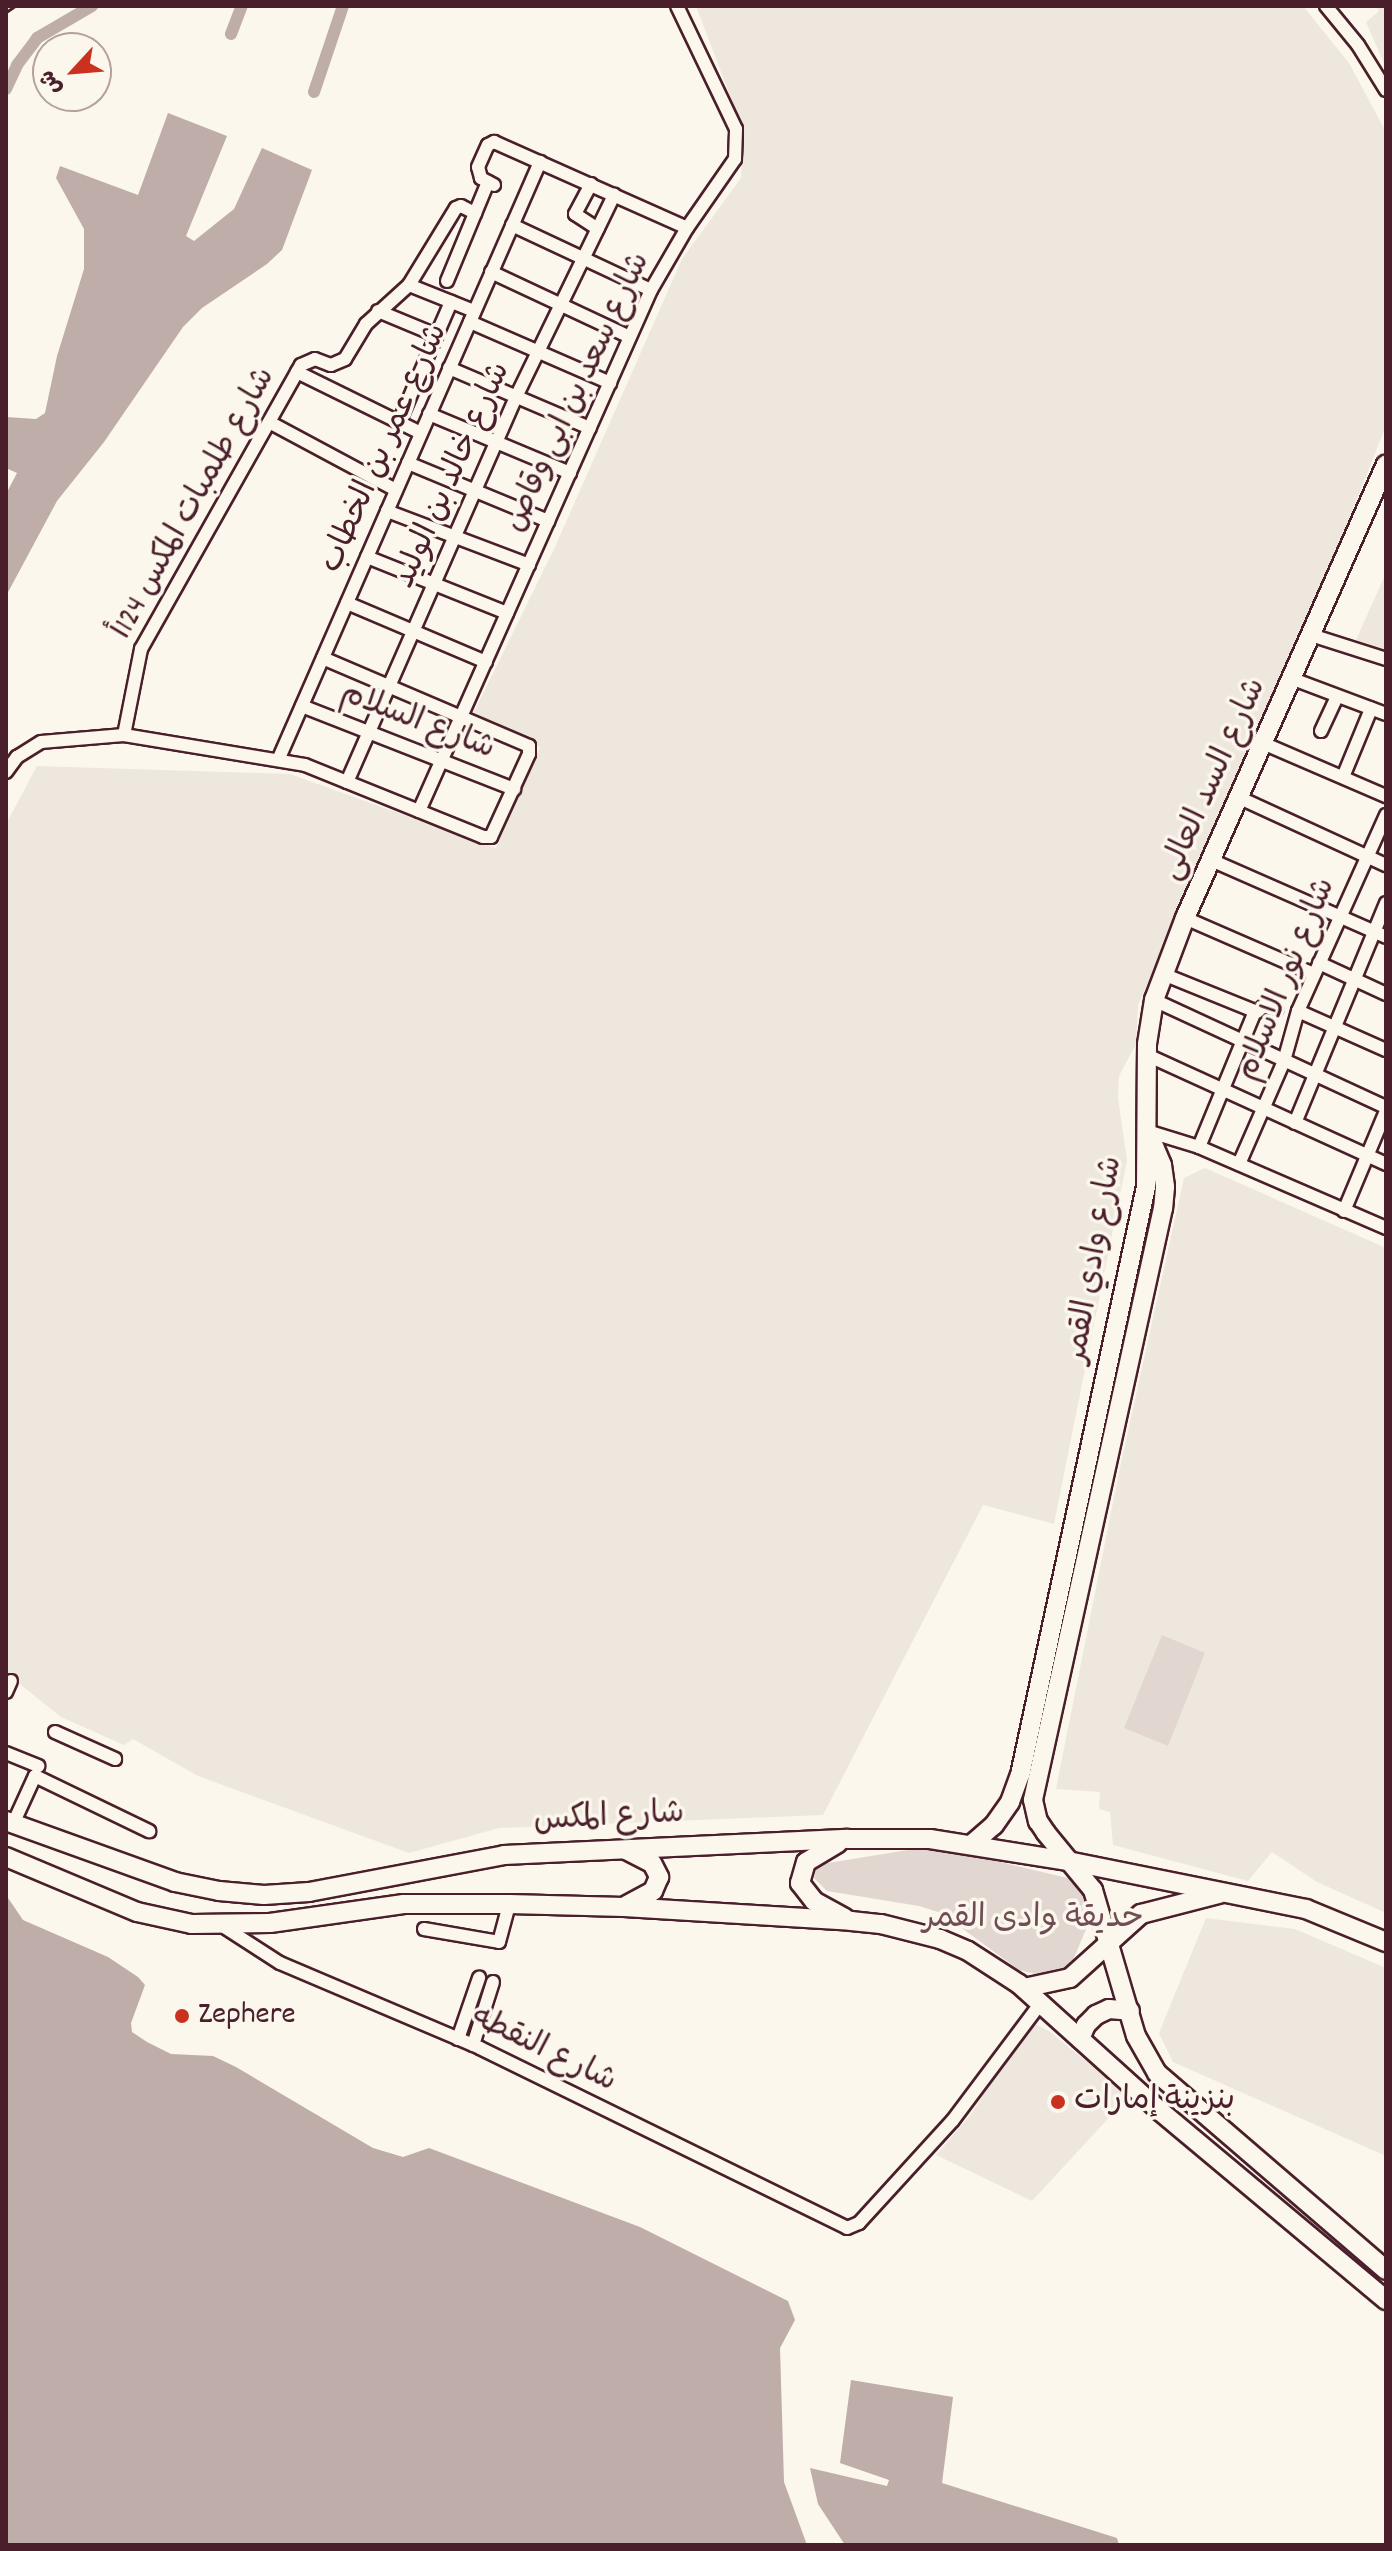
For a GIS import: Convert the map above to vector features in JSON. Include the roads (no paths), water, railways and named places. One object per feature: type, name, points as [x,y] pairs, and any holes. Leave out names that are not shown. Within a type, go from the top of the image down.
[{"type":"main road","name":"شارع السد العالى","points":[[1147,1131],[1147,1055],[1154,1000],[1163,974],[1386,465]]},
{"type":"main road","name":"شارع وادي القمر","points":[[972,1844],[994,1825],[1010,1802],[1020,1775],[1143,1202],[1148,1168],[1147,1131]]},
{"type":"main road","name":"شارع وادي القمر","points":[[1147,1131],[1162,1165],[1163,1208],[1032,1791],[1038,1821],[1093,1890],[1142,2049],[1157,2073],[1386,2270]]},
{"type":"main road","name":"شارع المكس","points":[[10,1822],[175,1882],[253,1894],[309,1892],[504,1855],[619,1847],[930,1839],[1068,1861],[1306,1909],[1386,1942]]},
{"type":"main road","points":[[848,1839],[806,1862],[800,1883],[814,1901],[851,1921]]},
{"type":"main road","points":[[619,1847],[652,1863],[659,1877],[653,1891],[624,1907]]},
{"type":"main road","points":[[6,1857],[137,1912],[164,1920],[221,1925],[270,1923],[404,1904],[509,1904],[624,1907],[851,1921],[881,1924],[940,1939],[995,1966],[1024,1988],[1160,2111],[1386,2300]]},
{"type":"main road","points":[[1024,1988],[1070,1978],[1108,1940],[1141,1914],[1226,1892]]},
{"type":"main road","points":[[1080,2039],[1086,2025],[1096,2015],[1109,2009],[1130,2011]]},
{"type":"main road","points":[[1348,2269],[1363,2249]]},
{"type":"street","name":"شارع سعد بن ابى وقاص","points":[[419,811],[651,290],[687,228],[729,173],[737,144],[730,115],[677,6]]},
{"type":"street","points":[[1326,6],[1358,45],[1386,90]]},
{"type":"street","points":[[447,281],[475,213],[491,184],[481,178],[478,167],[488,145],[497,142],[687,228]]},
{"type":"street","name":"شارع عمر بن الخطاب","points":[[279,758],[540,162]]},
{"type":"street","points":[[591,184],[575,214],[598,229]]},
{"type":"street","name":"شارع خالد بن الوليد","points":[[347,782],[516,397],[614,195]]},
{"type":"street","name":"شارع طلمبات المكس 124أ","points":[[124,735],[141,649],[297,372],[307,360],[315,359],[331,365],[345,359],[356,337],[378,311],[409,285],[456,208],[461,206],[475,213]]},
{"type":"street","points":[[512,225],[651,290]]},
{"type":"street","points":[[440,238],[461,248]]},
{"type":"street","points":[[491,272],[630,337]]},
{"type":"street","points":[[409,285],[451,302],[472,317],[538,352],[610,383]]},
{"type":"street","points":[[399,422],[451,302]]},
{"type":"street","points":[[378,311],[436,335]]},
{"type":"street","points":[[449,368],[590,428]]},
{"type":"street","points":[[297,372],[421,433]]},
{"type":"street","points":[[429,414],[570,473]]},
{"type":"street","points":[[269,422],[396,490]]},
{"type":"street","points":[[408,463],[548,521]]},
{"type":"street","points":[[387,511],[529,565]]},
{"type":"street","points":[[367,557],[507,613]]},
{"type":"street","points":[[347,603],[486,662]]},
{"type":"street","points":[[1311,635],[1386,659]]},
{"type":"street","points":[[7,769],[41,742],[124,735],[279,758],[483,837],[494,834],[530,752],[527,744],[323,658]]},
{"type":"street","points":[[1293,679],[1386,714]]},
{"type":"street","points":[[1321,731],[1337,696]]},
{"type":"street","name":"شارع السلام","points":[[302,706],[514,789]]},
{"type":"street","points":[[1343,777],[1371,709]]},
{"type":"street","points":[[1265,744],[1386,796]]},
{"type":"street","points":[[1240,798],[1386,865]]},
{"type":"street","name":"شارع نور الاسلام","points":[[1239,1164],[1284,1061],[1298,1011],[1386,815]]},
{"type":"street","points":[[1211,860],[1380,934]]},
{"type":"street","points":[[1295,1123],[1355,979],[1380,934],[1386,903]]},
{"type":"street","points":[[1185,918],[1317,969],[1355,979],[1386,994]]},
{"type":"street","points":[[1163,974],[1255,1011]]},
{"type":"street","points":[[1154,1000],[1386,1109],[1344,1211]]},
{"type":"street","points":[[1199,1147],[1255,1011],[1264,1006],[1276,1010]]},
{"type":"street","points":[[1298,1011],[1386,1050]]},
{"type":"street","points":[[1147,1055],[1386,1164]]},
{"type":"street","points":[[1147,1131],[1199,1147],[1386,1228]]},
{"type":"street","points":[[55,1732],[115,1759]]},
{"type":"street","points":[[6,1753],[149,1831]]},
{"type":"street","points":[[10,1822],[37,1771]]},
{"type":"street","points":[[424,1929],[499,1942],[509,1904]]},
{"type":"street","name":"شارع النقطه","points":[[221,1925],[280,1963],[473,2045],[851,2228],[953,2120],[1041,2003]]},
{"type":"street","points":[[458,2039],[479,1978]]},
{"type":"street","points":[[473,2045],[493,1982]]},
{"type":"waterway","points":[[6,89],[17,65],[37,38],[92,6]]},
{"type":"waterway","points":[[231,34],[242,6]]},
{"type":"waterway","points":[[314,92],[343,6]]},
{"type":"railway","points":[[6,12],[15,6]]},
{"type":"place","name":"Zephere","points":[[182,2016]]},
{"type":"place","name":"بنزينة إمارات","points":[[1058,2102]]},
{"type":"park label","name":"حديقة وادى القمر","points":[[1033,1920]]}]
